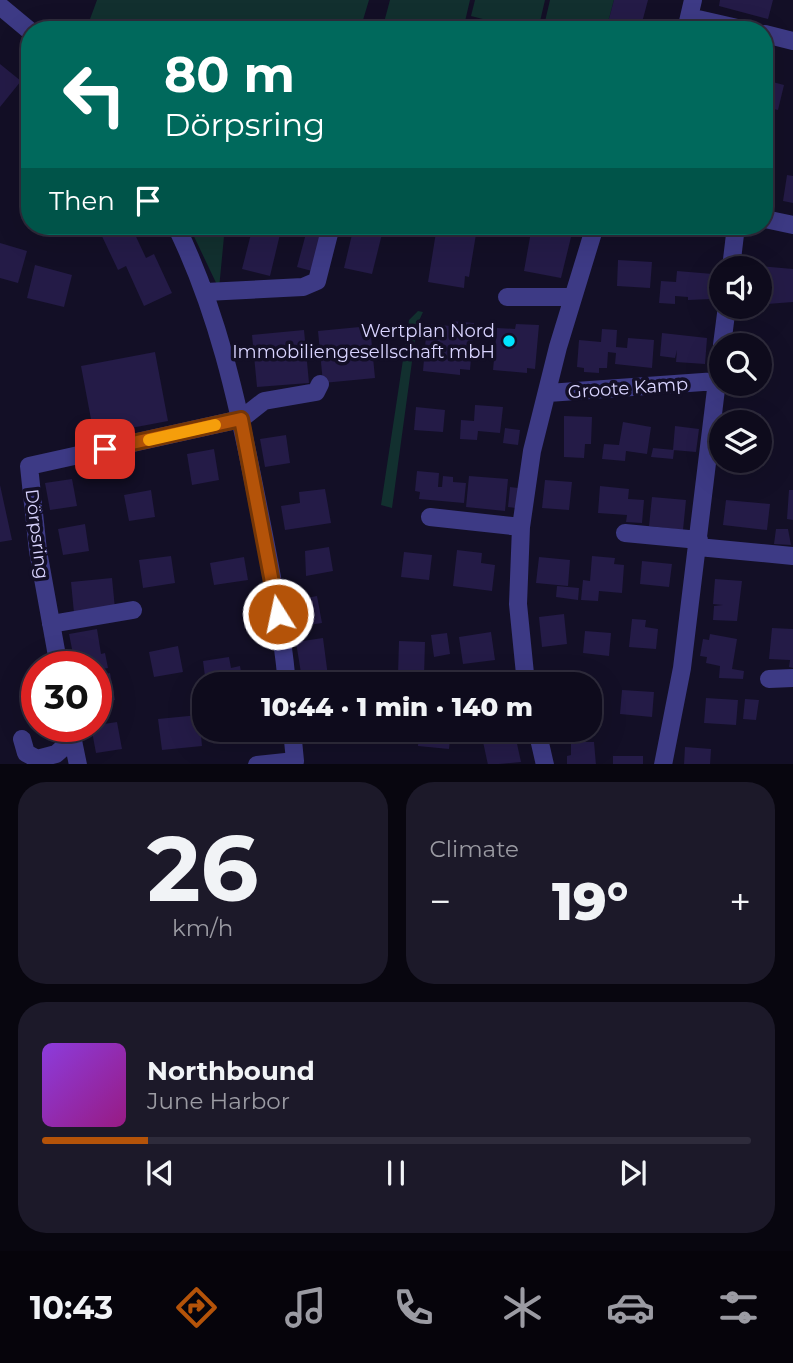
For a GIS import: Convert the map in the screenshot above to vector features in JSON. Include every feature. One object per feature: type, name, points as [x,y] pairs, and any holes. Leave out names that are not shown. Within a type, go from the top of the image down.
[{"type":"street","points":[[0,6],[21,24]]},
{"type":"street","points":[[689,15],[712,21]]},
{"type":"street","points":[[773,36],[793,41]]},
{"type":"street","points":[[773,221],[793,225]]},
{"type":"street","points":[[180,235],[206,292],[241,419],[277,608],[285,672]]},
{"type":"street","points":[[206,292],[303,287],[317,281],[329,235]]},
{"type":"street","points":[[548,393],[550,378],[592,235]]},
{"type":"street","points":[[732,256],[735,235]]},
{"type":"street","points":[[508,297],[573,298]]},
{"type":"street","name":"Groote Kamp","points":[[525,672],[518,604],[521,527],[532,451],[548,393],[709,383]]},
{"type":"street","points":[[241,419],[264,401],[316,392],[320,384]]},
{"type":"street","points":[[663,764],[682,668],[716,396]]},
{"type":"street","name":"Dörpsring","points":[[56,651],[38,551],[29,466],[241,419]]},
{"type":"street","points":[[430,517],[521,527]]},
{"type":"street","points":[[625,533],[793,556]]},
{"type":"street","points":[[51,624],[133,610]]},
{"type":"street","points":[[769,679],[793,678]]},
{"type":"street","points":[[23,742],[26,753],[37,759],[55,754],[64,742]]},
{"type":"street","points":[[74,742],[78,764]]},
{"type":"street","points":[[266,764],[295,761],[293,742]]},
{"type":"street","points":[[540,742],[545,764]]},
{"type":"green space","points":[[97,0],[369,0],[363,21],[89,21]]},
{"type":"green space","points":[[390,0],[470,0],[465,21],[384,21]]},
{"type":"green space","points":[[475,0],[545,0],[540,21],[490,21],[471,16]]},
{"type":"green space","points":[[550,0],[614,0],[608,21],[545,21]]},
{"type":"green space","points":[[193,235],[224,235],[219,289]]},
{"type":"green space","points":[[418,311],[423,312],[417,325],[392,508],[381,505],[409,320]]},
{"type":"building","points":[[614,0],[648,0],[642,21],[608,21]]},
{"type":"building","points":[[720,0],[773,0],[768,19],[719,6]]},
{"type":"building","points":[[0,64],[21,81],[0,107]]},
{"type":"building","points":[[773,82],[784,85],[778,110],[773,109]]},
{"type":"building","points":[[787,175],[793,176],[793,203],[783,201]]},
{"type":"building","points":[[101,235],[135,235],[146,258],[154,254],[172,293],[144,306],[126,266],[118,270]]},
{"type":"building","points":[[251,235],[280,235],[270,276],[242,269]]},
{"type":"building","points":[[306,235],[321,235],[312,271],[297,267]]},
{"type":"building","points":[[352,235],[382,235],[372,274],[344,268]]},
{"type":"building","points":[[436,235],[476,235],[469,277],[465,276],[464,288],[428,282]]},
{"type":"building","points":[[530,235],[572,235],[561,278],[524,271]]},
{"type":"building","points":[[0,243],[27,251],[18,283],[0,278]]},
{"type":"building","points":[[618,260],[652,262],[650,288],[617,286]]},
{"type":"building","points":[[35,265],[72,275],[64,307],[27,298]]},
{"type":"building","points":[[772,267],[793,269],[793,302],[772,304]]},
{"type":"building","points":[[677,271],[709,274],[709,299],[688,300],[688,297],[675,296],[675,304],[659,303],[661,281],[676,282]]},
{"type":"building","points":[[451,321],[474,323],[470,370],[460,369],[460,375],[423,371],[427,324],[451,326]]},
{"type":"building","points":[[516,324],[539,325],[535,369],[527,368],[527,373],[493,370],[497,328],[515,329]]},
{"type":"building","points":[[370,326],[375,378],[323,383],[318,331]]},
{"type":"building","points":[[602,329],[617,330],[616,347],[627,348],[628,338],[654,340],[652,368],[615,364],[616,353],[608,352],[607,368],[599,368],[599,373],[584,372],[584,368],[577,367],[579,340],[601,342]]},
{"type":"building","points":[[304,330],[309,383],[257,387],[252,335]]},
{"type":"building","points":[[662,333],[707,338],[705,364],[676,362],[677,350],[675,358],[660,356]]},
{"type":"building","points":[[155,352],[168,421],[94,435],[81,366]]},
{"type":"building","points":[[475,405],[503,407],[500,433],[478,431],[477,440],[460,439],[461,420],[474,421]]},
{"type":"building","points":[[416,407],[445,410],[443,432],[414,430]]},
{"type":"building","points":[[564,416],[592,417],[591,444],[585,444],[584,458],[564,457]]},
{"type":"building","points":[[623,422],[651,427],[647,454],[626,451],[625,461],[602,459],[604,444],[619,445]]},
{"type":"building","points":[[675,426],[699,429],[696,452],[673,450]]},
{"type":"building","points":[[505,428],[520,430],[518,445],[503,443]]},
{"type":"building","points":[[286,435],[290,463],[265,467],[260,439]]},
{"type":"building","points":[[653,448],[674,450],[673,459],[651,457]]},
{"type":"building","points":[[214,449],[219,480],[192,485],[187,454]]},
{"type":"building","points":[[417,471],[439,473],[438,487],[442,487],[443,476],[453,477],[453,482],[466,483],[464,503],[419,499],[420,492],[415,491]]},
{"type":"building","points":[[469,476],[508,479],[505,511],[466,507]]},
{"type":"building","points":[[72,479],[77,506],[50,510],[45,483]]},
{"type":"building","points":[[545,480],[572,482],[569,510],[542,508]]},
{"type":"building","points":[[0,485],[12,540],[0,542]]},
{"type":"building","points":[[600,486],[629,489],[628,499],[644,500],[642,523],[626,522],[627,515],[598,513]]},
{"type":"building","points":[[510,487],[518,488],[516,508],[508,507]]},
{"type":"building","points":[[325,489],[331,523],[285,530],[281,506],[300,503],[299,492]]},
{"type":"building","points":[[151,490],[155,517],[129,521],[124,495]]},
{"type":"building","points":[[789,490],[793,490],[793,520],[787,519]]},
{"type":"building","points":[[652,497],[686,500],[683,530],[649,526]]},
{"type":"building","points":[[726,500],[770,504],[767,530],[723,525]]},
{"type":"building","points":[[85,524],[89,551],[63,555],[58,529]]},
{"type":"building","points":[[776,529],[788,529],[791,545],[774,544]]},
{"type":"building","points":[[329,547],[333,571],[306,576],[305,551]]},
{"type":"building","points":[[457,550],[482,553],[481,563],[495,565],[492,591],[453,586]]},
{"type":"building","points":[[404,552],[432,555],[429,580],[401,577]]},
{"type":"building","points":[[171,556],[175,583],[143,588],[139,560]]},
{"type":"building","points":[[592,556],[615,558],[614,564],[624,565],[622,593],[599,591],[598,601],[581,600],[583,580],[590,581]]},
{"type":"building","points":[[244,557],[248,580],[214,585],[210,563]]},
{"type":"building","points":[[539,557],[570,560],[568,586],[536,583]]},
{"type":"building","points":[[642,561],[672,564],[669,587],[640,584]]},
{"type":"building","points":[[112,578],[115,609],[74,613],[71,582]]},
{"type":"building","points":[[715,579],[742,581],[737,621],[713,620],[714,606],[723,605],[713,604]]},
{"type":"building","points":[[557,586],[579,588],[578,600],[556,597]]},
{"type":"building","points":[[317,596],[322,623],[295,627],[290,601]]},
{"type":"building","points":[[564,614],[567,644],[542,647],[539,617]]},
{"type":"building","points":[[632,619],[646,620],[645,627],[658,629],[656,649],[629,647]]},
{"type":"building","points":[[772,628],[793,629],[793,668],[789,667],[790,660],[769,659]]},
{"type":"building","points":[[97,629],[101,651],[72,651],[69,634]]},
{"type":"building","points":[[585,631],[611,633],[609,656],[583,653]]},
{"type":"building","points":[[491,632],[495,660],[463,664],[459,637]]},
{"type":"building","points":[[447,633],[450,654],[434,657],[431,635]]},
{"type":"building","points":[[710,634],[737,639],[732,669],[744,671],[743,679],[719,678],[720,666],[706,663],[707,657],[700,656],[703,639],[709,640]]},
{"type":"building","points":[[323,638],[327,672],[301,672],[296,642]]},
{"type":"building","points":[[399,641],[425,642],[424,672],[398,672]]},
{"type":"building","points":[[178,646],[183,672],[154,677],[149,652]]},
{"type":"building","points":[[229,657],[231,668],[240,666],[241,672],[204,672],[203,661]]},
{"type":"building","points":[[622,690],[654,692],[652,717],[620,714]]},
{"type":"building","points":[[706,698],[738,700],[736,725],[704,723]]},
{"type":"building","points":[[745,699],[759,700],[756,720],[743,719]]},
{"type":"building","points":[[192,716],[192,742],[202,742],[202,746],[162,750],[158,719]]},
{"type":"building","points":[[117,722],[122,749],[96,753],[94,742],[112,742],[112,723]]},
{"type":"building","points":[[418,742],[450,742],[449,749],[418,746]]},
{"type":"building","points":[[483,742],[517,742],[521,762],[488,764]]},
{"type":"building","points":[[571,742],[594,742],[596,764],[567,764],[567,756],[571,755]]},
{"type":"building","points":[[685,747],[711,749],[710,764],[684,764]]},
{"type":"building","points":[[613,756],[643,756],[643,764],[613,764]]},
{"type":"slow traffic","points":[[149,440],[215,425]]},
{"type":"place","name":"Wertplan Nord Immobiliengesellschaft mbH","points":[[509,341]]},
{"type":"route","points":[[105,449],[241,419],[278,614]]}]
